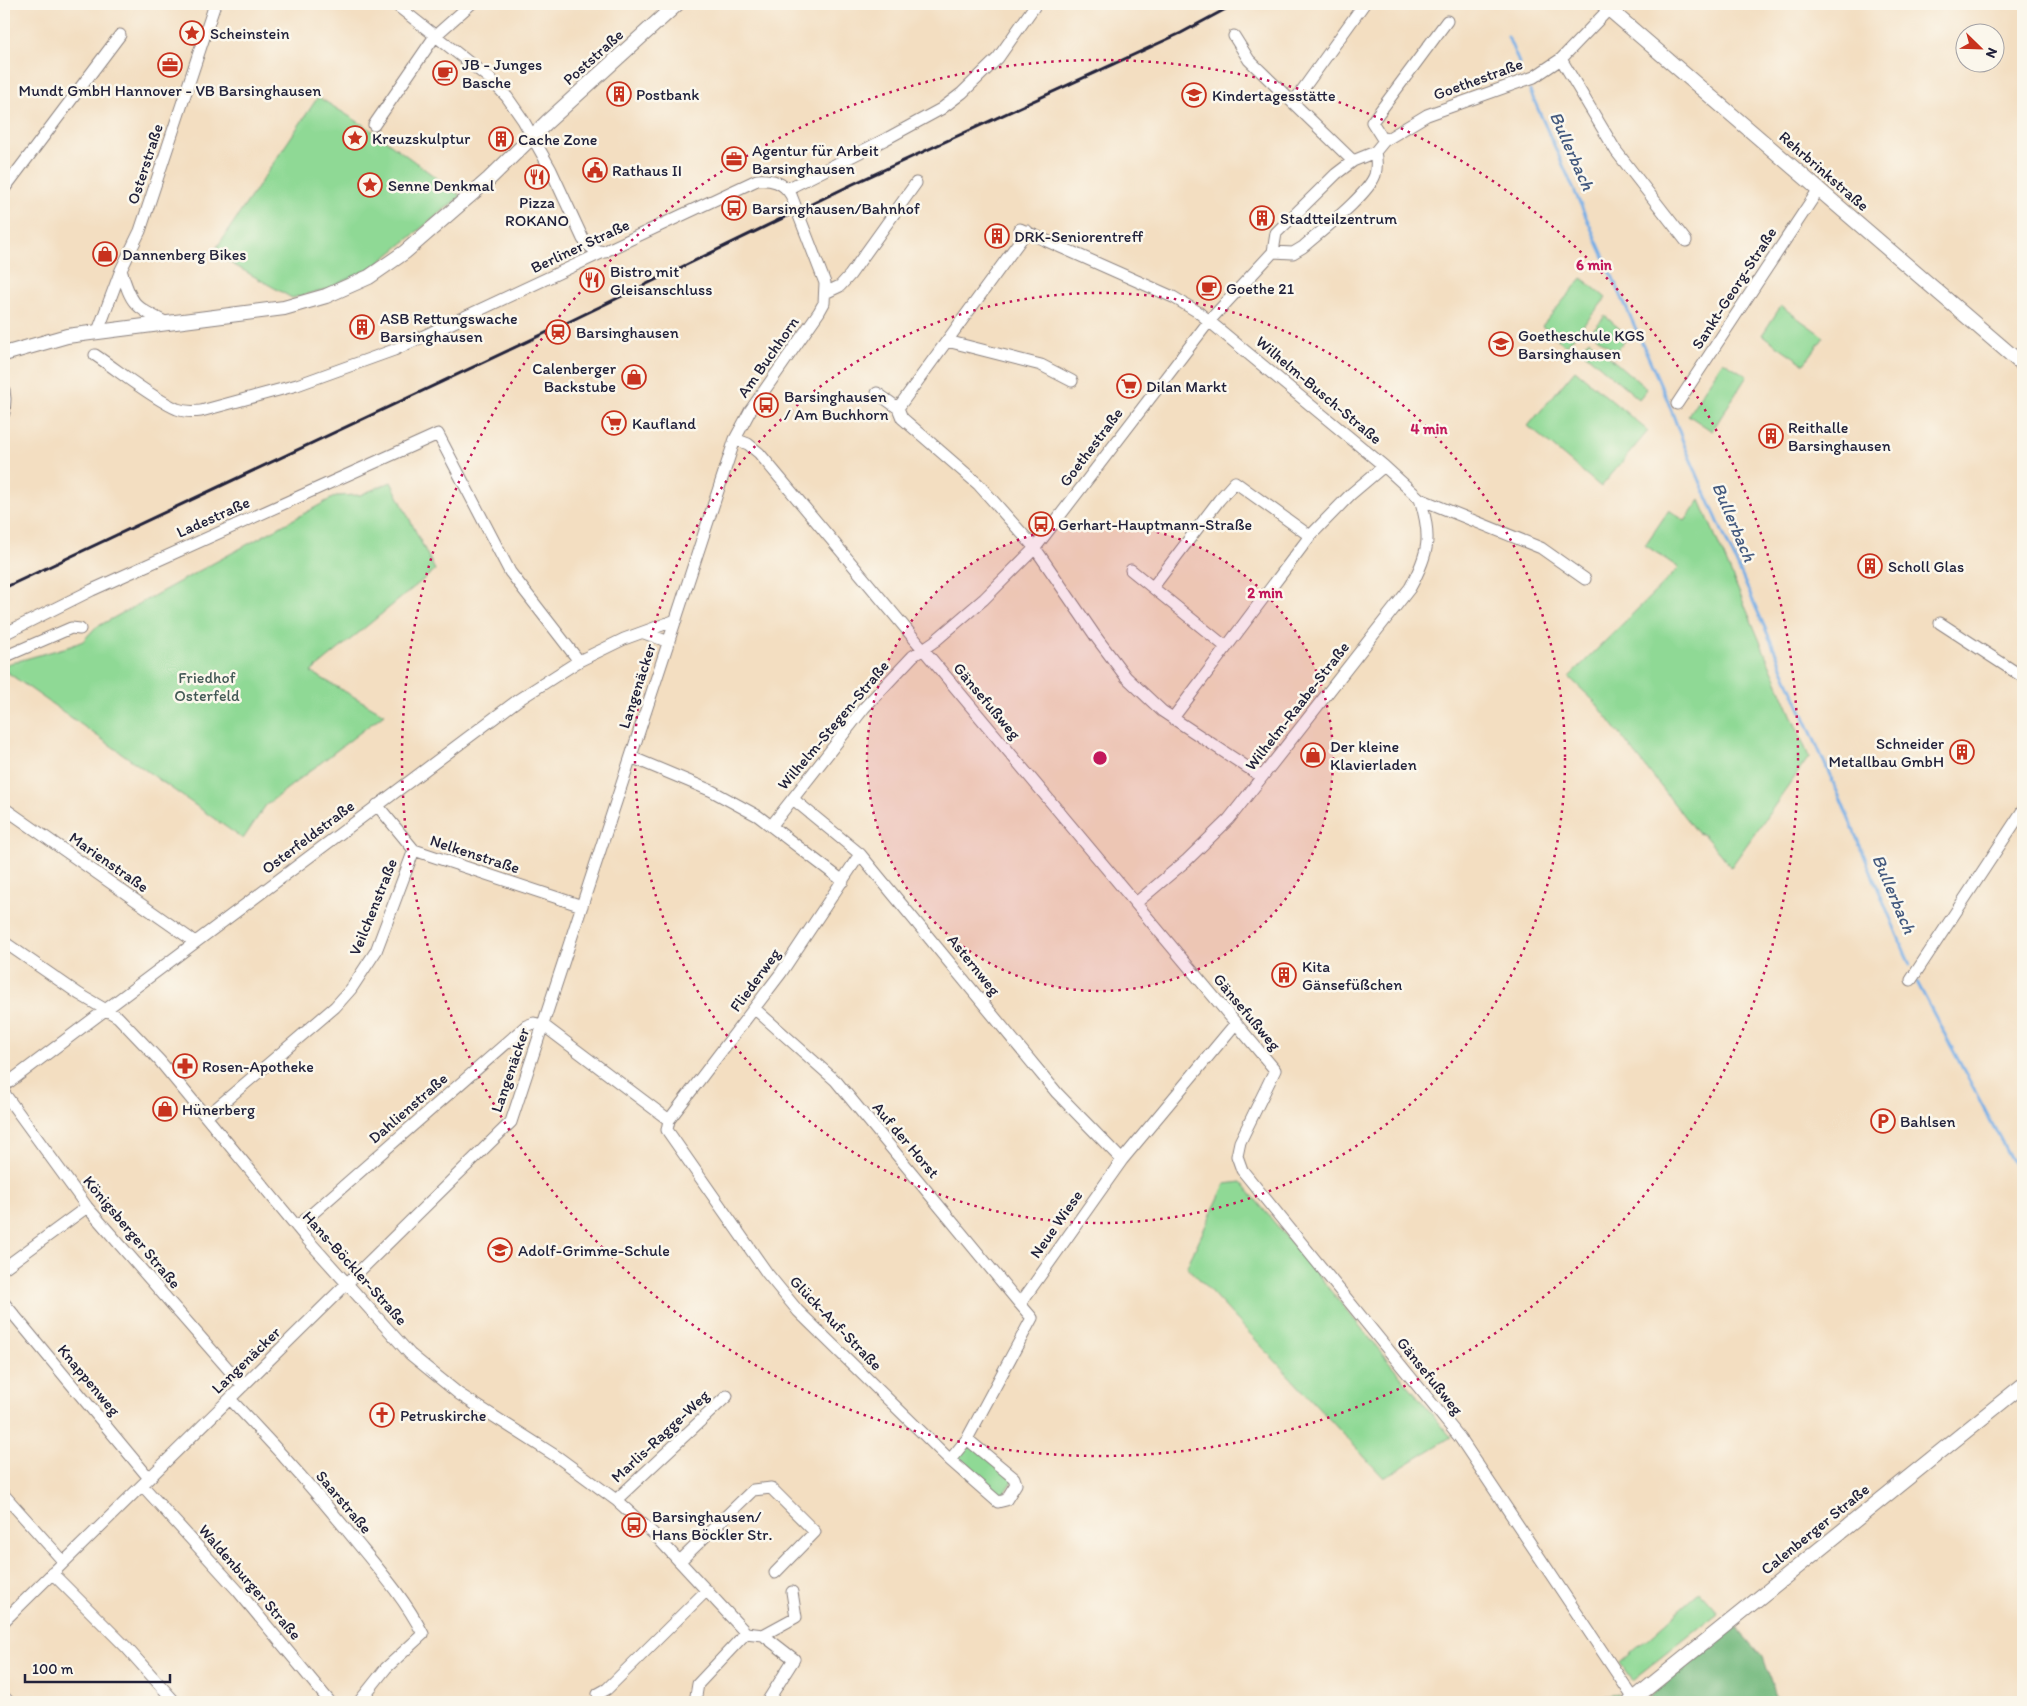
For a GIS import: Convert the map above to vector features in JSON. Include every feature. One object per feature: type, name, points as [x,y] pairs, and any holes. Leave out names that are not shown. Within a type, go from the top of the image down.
[{"type":"main road","name":"Poststraße","points":[[4,354],[52,339],[98,331],[284,308],[326,296],[369,277],[405,252],[439,223],[677,4]]},
{"type":"main road","name":"Rehrbrinkstraße","points":[[1606,6],[2023,365]]},
{"type":"main road","name":"Calenberger Straße","points":[[1632,1700],[2023,1385]]},
{"type":"street","name":"Osterstraße","points":[[98,331],[140,231],[215,4]]},
{"type":"street","points":[[395,4],[490,79],[507,98],[523,120],[551,170],[583,239],[589,247],[605,252]]},
{"type":"street","points":[[374,125],[436,36],[471,4]]},
{"type":"street","points":[[916,183],[850,275],[840,286],[825,293],[820,268],[787,189],[886,139],[941,108],[962,93],[998,58],[1036,4]]},
{"type":"street","points":[[1293,103],[1364,4]]},
{"type":"street","name":"Goethestraße","points":[[923,649],[984,599],[1035,548],[1210,320],[1273,252],[1276,233],[1336,174],[1352,161],[1375,152],[1384,141],[1427,114],[1534,76],[1561,58],[1606,6]]},
{"type":"street","points":[[1384,141],[1372,122],[1448,21]]},
{"type":"street","points":[[4,189],[120,35]]},
{"type":"street","points":[[1234,36],[1250,60],[1352,161]]},
{"type":"street","points":[[1561,58],[1616,151],[1686,241]]},
{"type":"street","points":[[1273,252],[1293,252],[1303,247],[1370,184],[1377,164],[1375,152]]},
{"type":"street","name":"Berliner Straße","points":[[95,355],[164,402],[189,412],[200,411],[297,385],[368,361],[757,180],[768,179],[778,182],[787,189]]},
{"type":"street","name":"Sankt-Georg-Straße","points":[[1677,404],[1819,190]]},
{"type":"street","name":"Wilhelm-Busch-Straße","points":[[948,341],[1024,230],[1173,297],[1210,320],[1384,466],[1420,499],[1541,548],[1586,579]]},
{"type":"street","points":[[122,270],[134,304],[167,323]]},
{"type":"street","name":"Am Buchhorn","points":[[735,439],[750,411],[819,312],[824,303],[825,293]]},
{"type":"street","points":[[898,408],[948,341],[1041,365],[1072,380]]},
{"type":"street","points":[[4,390],[4,413]]},
{"type":"street","points":[[877,393],[898,408],[902,418],[978,484],[1035,548],[1126,677],[1162,711],[1262,777]]},
{"type":"street","name":"Ladestraße","points":[[4,634],[92,590],[438,434],[510,572],[579,661]]},
{"type":"street","name":"Langenäcker","points":[[4,1621],[511,1122],[735,439]]},
{"type":"street","name":"Gänsefußweg","points":[[735,439],[748,444],[759,453],[1274,1070],[1240,1142],[1237,1156],[1242,1170],[1460,1438],[1622,1679],[1632,1700]]},
{"type":"street","points":[[1173,718],[1310,536],[1351,494],[1384,466]]},
{"type":"street","points":[[1153,587],[1219,500],[1235,482],[1310,536]]},
{"type":"street","name":"Wilhelm-Raabe-Straße","points":[[1136,903],[1188,860],[1222,826],[1410,588],[1420,570],[1427,547],[1428,523],[1420,499]]},
{"type":"street","points":[[1131,570],[1226,647]]},
{"type":"street","name":"Osterfeldstraße","points":[[4,1086],[518,700],[579,661],[624,639],[676,620]]},
{"type":"street","points":[[1940,623],[2023,676]]},
{"type":"street","points":[[4,657],[71,628],[80,629]]},
{"type":"street","points":[[644,633],[669,642]]},
{"type":"street","name":"Wilhelm-Stegen-Straße","points":[[772,825],[864,708],[913,656],[923,649]]},
{"type":"street","points":[[631,757],[712,792],[772,825],[843,880]]},
{"type":"street","name":"Asternweg","points":[[792,799],[860,854],[1057,1093],[1122,1160]]},
{"type":"street","name":"Nelkenstraße","points":[[377,805],[414,850],[582,906]]},
{"type":"street","name":"Marienstraße","points":[[4,808],[195,942]]},
{"type":"street","points":[[1910,980],[2023,810]]},
{"type":"street","name":"Veilchenstraße","points":[[206,1117],[334,1008],[351,989],[376,951],[414,850]]},
{"type":"street","name":"Fliederweg","points":[[669,1120],[754,1009],[860,854]]},
{"type":"street","name":"Hans-Böckler-Straße","points":[[4,942],[118,1018],[159,1060],[297,1227],[410,1354],[452,1388],[559,1458],[616,1500],[656,1535],[746,1633]]},
{"type":"street","name":"Auf der Horst","points":[[754,1009],[836,1081],[1020,1304]]},
{"type":"street","name":"Dahlienstraße","points":[[297,1227],[526,1026],[534,1023],[543,1025]]},
{"type":"street","name":"Neue Wiese","points":[[1020,1304],[1122,1160],[1236,1023]]},
{"type":"street","points":[[543,1025],[669,1120]]},
{"type":"street","name":"Königsberger Straße","points":[[4,1093],[87,1207],[243,1386]]},
{"type":"street","name":"Glück-Auf-Straße","points":[[669,1120],[667,1130],[767,1274],[798,1311],[950,1460],[998,1502],[1006,1500],[1016,1484],[1014,1478],[967,1439]]},
{"type":"street","points":[[4,1268],[87,1207]]},
{"type":"street","name":"Knappenweg","points":[[4,1303],[146,1481]]},
{"type":"street","points":[[950,1460],[967,1439],[1032,1318],[1020,1304]]},
{"type":"street","name":"Marlis-Ragge-Weg","points":[[616,1500],[727,1396]]},
{"type":"street","name":"Saarstraße","points":[[230,1399],[279,1451],[352,1535],[399,1594],[411,1611],[423,1634],[386,1668],[359,1702]]},
{"type":"street","name":"Waldenburger Straße","points":[[146,1481],[330,1702]]},
{"type":"street","points":[[680,1561],[753,1490],[772,1488],[815,1532],[775,1573]]},
{"type":"street","points":[[4,1495],[64,1562]]},
{"type":"street","points":[[52,1573],[119,1640],[175,1702]]},
{"type":"street","points":[[598,1694],[607,1689],[707,1590]]},
{"type":"street","points":[[763,1635],[796,1617],[792,1592]]},
{"type":"street","points":[[695,1702],[698,1684],[746,1633],[763,1635],[794,1659],[767,1702]]},
{"type":"street","points":[[4,1697],[9,1702]]},
{"type":"green space","points":[[318,97],[373,131],[461,196],[376,265],[327,289],[292,298],[213,253]]},
{"type":"green space","points":[[1582,278],[1606,298],[1566,346],[1542,326]]},
{"type":"green space","points":[[1781,306],[1824,337],[1804,364],[1762,335]]},
{"type":"green space","points":[[1605,316],[1628,336],[1615,352],[1591,332]]},
{"type":"green space","points":[[1589,340],[1647,389],[1639,399],[1581,350]]},
{"type":"green space","points":[[1723,361],[1747,376],[1712,431],[1688,415]]},
{"type":"green space","points":[[1575,370],[1648,431],[1601,487],[1528,426]]},
{"type":"green space","name":"Friedhof Osterfeld","points":[[391,482],[435,570],[311,672],[384,714],[266,805],[243,839],[4,670],[4,665],[83,641],[95,628],[336,496],[360,495]]},
{"type":"green space","points":[[1700,500],[1809,757],[1731,867],[1704,835],[1697,833],[1595,702],[1569,677],[1679,568],[1645,545],[1669,510],[1685,521]]},
{"type":"green space","points":[[1241,1182],[1451,1437],[1384,1478],[1187,1266],[1225,1184]]},
{"type":"green space","points":[[967,1439],[1014,1478],[998,1502],[950,1460]]},
{"type":"green space","points":[[1700,1592],[1718,1612],[1632,1680],[1620,1663]]},
{"type":"green space","points":[[1736,1627],[1763,1658],[1778,1702],[1651,1702],[1650,1697]]},
{"type":"green space","points":[[1619,1694],[1615,1702],[1598,1702],[1605,1696]]},
{"type":"waterway","name":"Bullerbach","points":[[1508,37],[1519,63]]},
{"type":"waterway","name":"Bullerbach","points":[[1530,91],[1667,399],[1685,447],[1840,798],[1910,965]]},
{"type":"waterway","name":"Bullerbach","points":[[1917,982],[2023,1182]]},
{"type":"railway","points":[[4,588],[556,328],[853,184],[1181,33],[1235,4]]},
{"type":"place","name":"Scheinstein","points":[[192,33]]},
{"type":"place","name":"Mundt GmbH Hannover - VB Barsinghausen","points":[[170,65]]},
{"type":"place","name":"JB - Junges Basche","points":[[445,73]]},
{"type":"place","name":"Postbank","points":[[619,94]]},
{"type":"place","name":"Kindertagesstätte","points":[[1194,95]]},
{"type":"place","name":"Kreuzskulptur","points":[[355,138]]},
{"type":"place","name":"Cache Zone","points":[[501,139]]},
{"type":"place","name":"Agentur für Arbeit Barsinghausen","points":[[734,159]]},
{"type":"place","name":"Rathaus II","points":[[595,170]]},
{"type":"place","name":"Pizza ROKANO","points":[[537,177]]},
{"type":"place","name":"Senne Denkmal","points":[[370,185]]},
{"type":"place","name":"Barsinghausen/Bahnhof","points":[[734,208]]},
{"type":"place","name":"Stadtteilzentrum","points":[[1262,218]]},
{"type":"place","name":"DRK-Seniorentreff","points":[[997,236]]},
{"type":"place","name":"Dannenberg Bikes","points":[[105,254]]},
{"type":"place","name":"Bistro mit Gleisanschluss","points":[[592,280]]},
{"type":"place","name":"Goethe 21","points":[[1209,288]]},
{"type":"place","name":"ASB Rettungswache Barsinghausen","points":[[362,327]]},
{"type":"place","name":"Barsinghausen","points":[[558,332]]},
{"type":"place","name":"Goetheschule KGS Barsinghausen","points":[[1501,344]]},
{"type":"place","name":"Calenberger Backstube","points":[[634,377]]},
{"type":"place","name":"Dilan Markt","points":[[1129,386]]},
{"type":"place","name":"Barsinghausen / Am Buchhorn","points":[[766,405]]},
{"type":"place","name":"Kaufland","points":[[614,423]]},
{"type":"place","name":"Reithalle Barsinghausen","points":[[1771,436]]},
{"type":"place","name":"Gerhart-Hauptmann-Straße","points":[[1041,524]]},
{"type":"place","name":"Scholl Glas","points":[[1870,566]]},
{"type":"place","name":"Schneider Metallbau GmbH","points":[[1962,752]]},
{"type":"place","name":"Der kleine Klavierladen","points":[[1313,755]]},
{"type":"place","name":"Kita Gänsefüßchen","points":[[1284,975]]},
{"type":"place","name":"Rosen-Apotheke","points":[[185,1066]]},
{"type":"place","name":"Hünerberg","points":[[165,1109]]},
{"type":"place","name":"Bahlsen","points":[[1883,1121]]},
{"type":"place","name":"Adolf-Grimme-Schule","points":[[500,1250]]},
{"type":"place","name":"Petruskirche","points":[[382,1415]]},
{"type":"place","name":"Barsinghausen/ Hans Böckler Str.","points":[[634,1525]]}]
